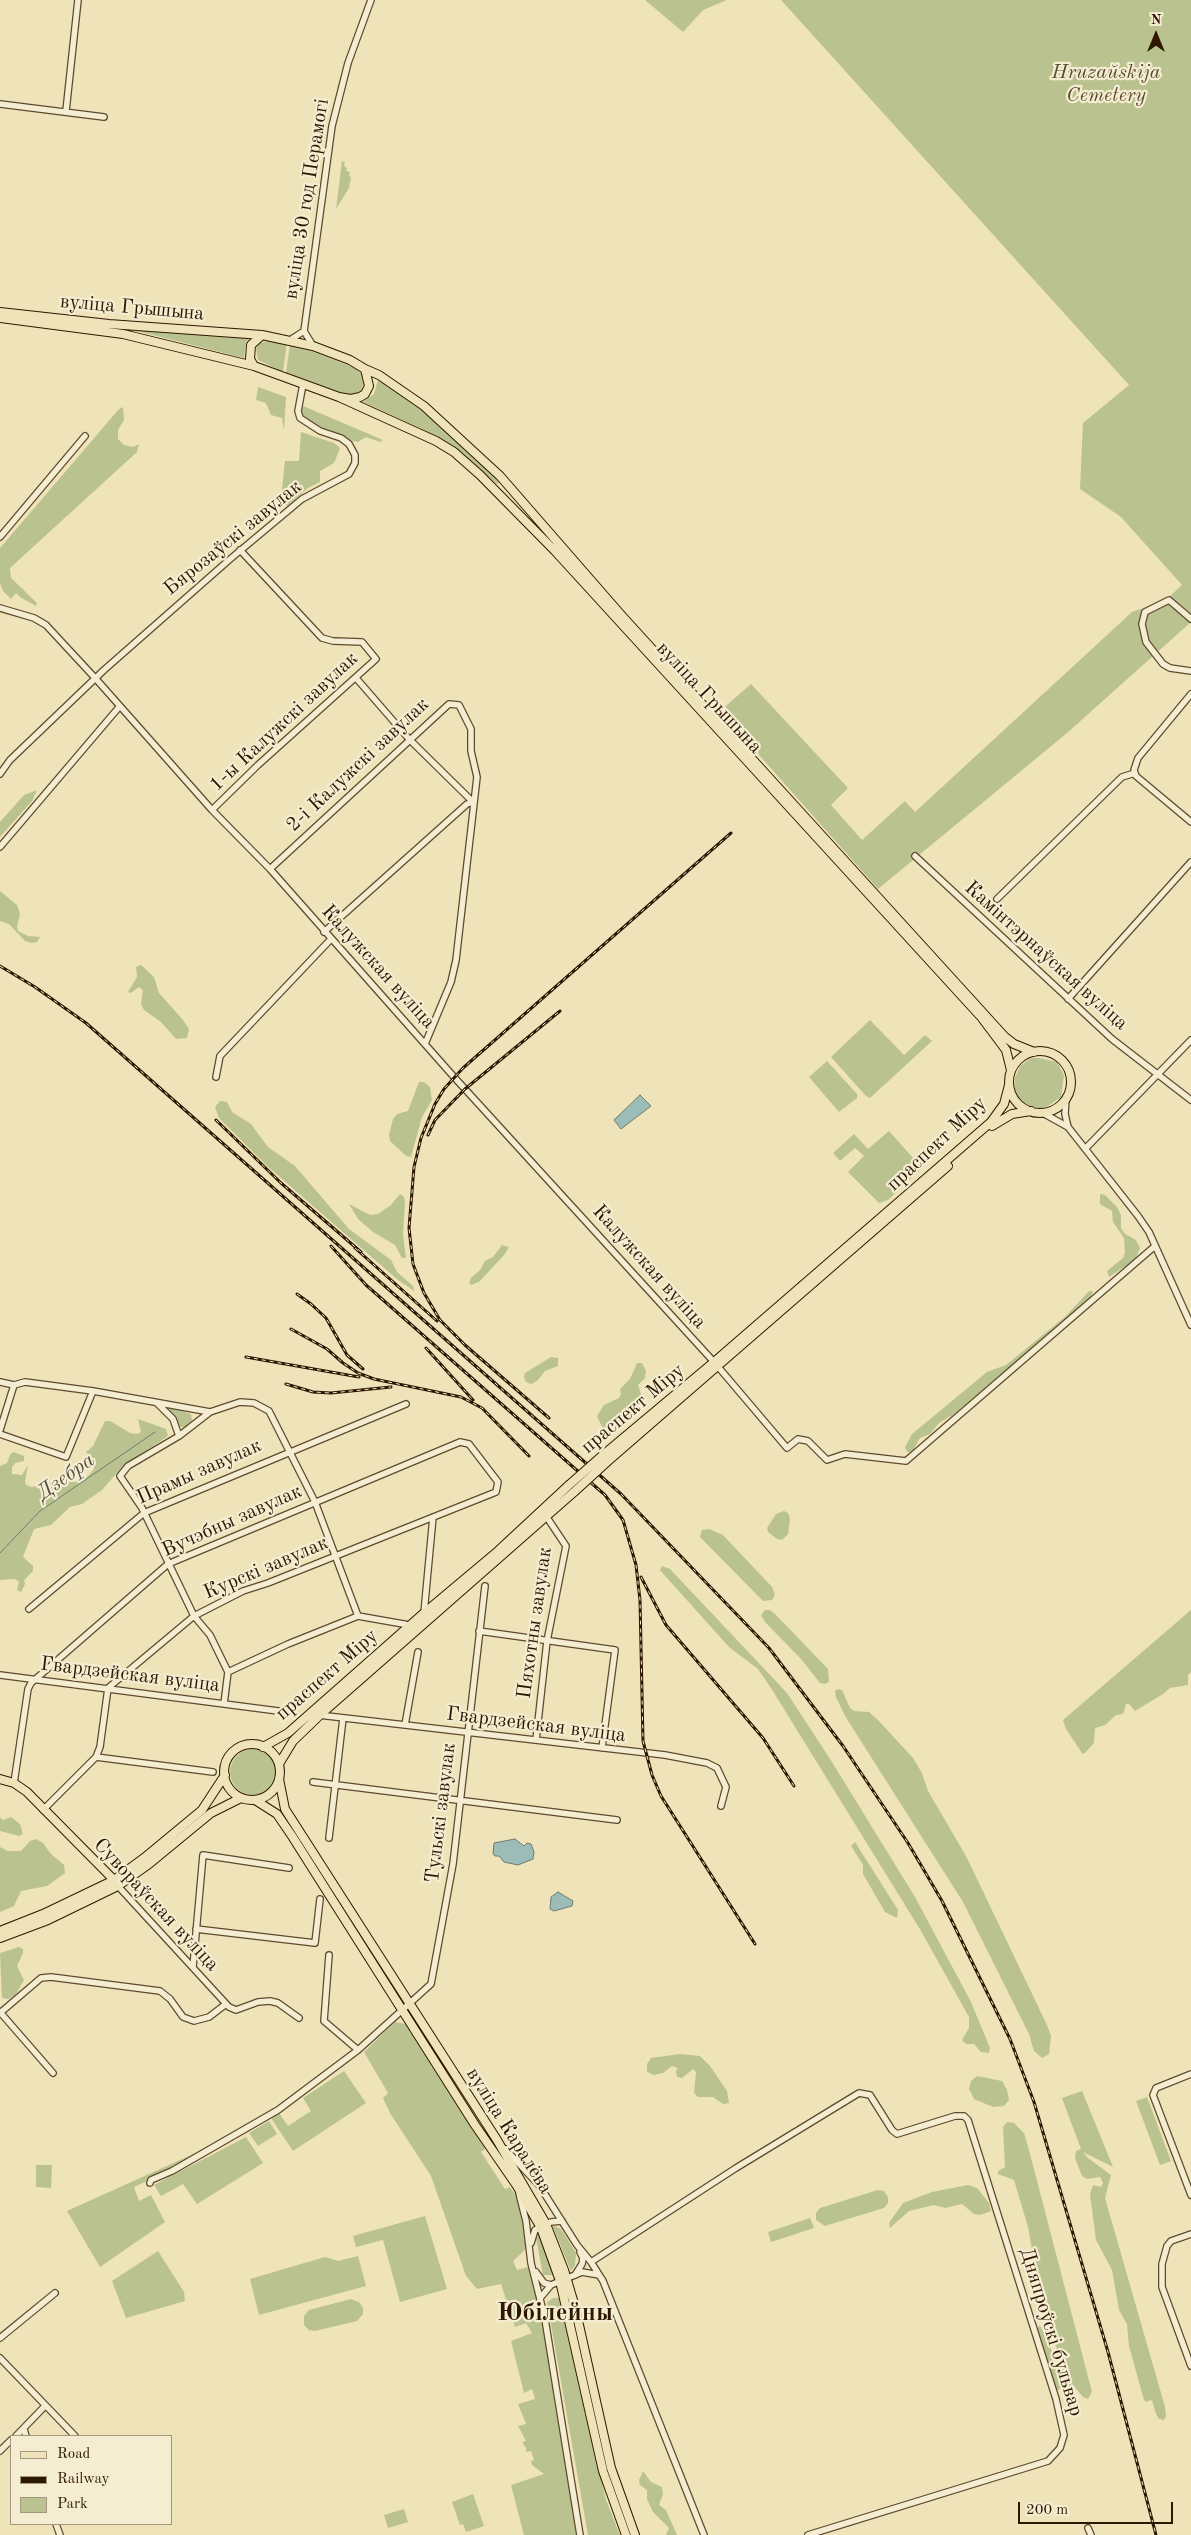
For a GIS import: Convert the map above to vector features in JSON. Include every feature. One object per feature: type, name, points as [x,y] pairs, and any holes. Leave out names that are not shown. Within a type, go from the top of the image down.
[{"type":"main road","name":"вуліца Грышына","points":[[0,312],[109,324],[262,335],[290,340],[313,346],[350,360],[379,375],[424,406],[494,470],[622,616],[1005,1037],[1014,1044],[1034,1052]]},
{"type":"main road","name":"вуліца Грышына","points":[[0,318],[123,334],[254,366],[339,397],[436,441],[454,452],[480,475],[555,551],[982,1018],[1006,1050],[1011,1070]]},
{"type":"main road","points":[[254,366],[250,359],[251,345],[262,335]]},
{"type":"main road","points":[[339,397],[360,398],[365,394],[369,386],[365,369]]},
{"type":"main road","points":[[1034,1052],[1054,1054],[1065,1064],[1071,1083],[1066,1097],[1056,1108],[1041,1112],[1031,1111],[1018,1103],[1009,1085],[1011,1070],[1020,1058],[1034,1052]]},
{"type":"main road","name":"праспект Міру","points":[[716,1365],[991,1122],[1004,1104],[1009,1085]]},
{"type":"main road","name":"праспект Міру","points":[[264,1747],[288,1733],[424,1613],[1000,1120],[1012,1114],[1031,1111]]},
{"type":"main road","name":"праспект Міру","points":[[279,1764],[292,1741],[546,1516],[572,1488]]},
{"type":"main road","name":"праспект Міру","points":[[0,1931],[116,1883],[202,1810],[225,1775],[227,1761],[236,1750],[249,1744],[264,1747],[275,1756],[279,1764],[279,1779]]},
{"type":"main road","points":[[225,1775],[230,1789],[241,1798],[256,1800],[272,1791],[279,1779]]},
{"type":"main road","name":"Сувораўская вуліца","points":[[0,1779],[14,1783],[116,1883]]},
{"type":"main road","name":"вуліца Каралёва","points":[[279,1779],[284,1809],[497,2140],[544,2226],[578,2320],[611,2468],[635,2535]]},
{"type":"main road","name":"праспект Міру","points":[[0,1938],[48,1920],[150,1864],[211,1814],[241,1798]]},
{"type":"main road","name":"вуліца Каралёва","points":[[256,1800],[277,1814],[475,2125],[544,2226]]},
{"type":"main road","name":"вуліца Каралёва","points":[[564,2280],[604,2471],[626,2535]]},
{"type":"street","points":[[66,111],[78,0]]},
{"type":"street","name":"вуліца 30 год Перамогі","points":[[304,331],[332,126],[348,63],[371,0]]},
{"type":"street","points":[[0,104],[104,117]]},
{"type":"street","points":[[290,340],[304,331],[313,346]]},
{"type":"street","name":"Бярозаўскі завулак","points":[[0,774],[10,760],[96,679],[240,550],[302,499],[345,478],[353,468],[355,455],[349,444],[341,438],[312,426],[300,418],[298,411],[303,384]]},
{"type":"street","points":[[0,537],[84,436]]},
{"type":"street","name":"1-ы Калужскі завулак","points":[[212,810],[258,765],[376,659],[362,642],[333,641],[322,638],[240,550]]},
{"type":"street","points":[[1191,619],[1170,600],[1145,612],[1142,624],[1146,642],[1163,664],[1170,668],[1191,671]]},
{"type":"street","name":"Калужская вуліца","points":[[0,608],[34,618],[46,626],[96,679],[212,810],[270,869],[330,939],[716,1365],[787,1448],[798,1439],[808,1441],[827,1460],[846,1454],[906,1461],[1155,1246]]},
{"type":"street","points":[[356,678],[409,739],[473,802]]},
{"type":"street","points":[[1191,694],[1138,758],[1134,766],[1135,773],[1191,822]]},
{"type":"street","name":"2-і Калужскі завулак","points":[[270,869],[449,704],[455,703],[463,710],[471,729],[472,751],[477,777],[473,802]]},
{"type":"street","points":[[0,847],[120,706]]},
{"type":"street","points":[[997,899],[1122,777],[1135,773]]},
{"type":"street","points":[[324,932],[467,804],[473,802]]},
{"type":"street","points":[[425,1044],[451,982],[456,960],[473,802]]},
{"type":"street","name":"Камінтэрнаўская вуліца","points":[[916,856],[1112,1039],[1191,1100]]},
{"type":"street","points":[[1068,999],[1191,862]]},
{"type":"street","points":[[216,1077],[220,1056],[330,939]]},
{"type":"street","points":[[1085,1149],[1191,1040]]},
{"type":"street","points":[[1066,1097],[1065,1114],[1068,1127]]},
{"type":"street","points":[[1041,1112],[1068,1127],[1138,1216],[1155,1246],[1191,1325]]},
{"type":"street","points":[[0,1382],[14,1385],[25,1382],[93,1391],[210,1412]]},
{"type":"street","points":[[0,1430],[14,1385]]},
{"type":"street","points":[[0,1434],[66,1457],[93,1391]]},
{"type":"street","points":[[224,1704],[228,1672],[210,1635],[194,1616],[144,1513],[120,1476],[123,1470],[179,1436],[210,1412],[240,1402],[254,1402],[269,1411],[315,1502],[337,1556],[358,1616]]},
{"type":"street","points":[[157,1403],[173,1419],[179,1436]]},
{"type":"street","name":"Прамы завулак","points":[[29,1609],[144,1513],[290,1450],[406,1404]]},
{"type":"street","name":"Вучэбны завулак","points":[[14,1783],[28,1689],[36,1679],[168,1564],[460,1442],[469,1444],[498,1482]]},
{"type":"street","name":"Курскі завулак","points":[[108,1688],[194,1616],[243,1590],[337,1556],[496,1492],[498,1482]]},
{"type":"street","name":"Пяхотны завулак","points":[[536,1740],[547,1641],[566,1546],[546,1516]]},
{"type":"street","points":[[424,1613],[432,1517]]},
{"type":"street","name":"Тульскі завулак","points":[[150,2183],[151,2180],[172,2171],[269,2116],[358,2050],[403,2010],[432,1980],[453,1864],[484,1586]]},
{"type":"street","points":[[228,1672],[358,1616],[409,1626]]},
{"type":"street","points":[[479,1631],[615,1650],[602,1748]]},
{"type":"street","points":[[405,1725],[418,1652]]},
{"type":"street","name":"Гвардзейская вуліца","points":[[0,1675],[286,1712]]},
{"type":"street","points":[[43,1810],[96,1757],[100,1747],[108,1688]]},
{"type":"street","name":"Гвардзейская вуліца","points":[[310,1714],[666,1755],[707,1763],[717,1768],[726,1788],[720,1806]]},
{"type":"street","points":[[329,1838],[344,1718]]},
{"type":"street","points":[[96,1757],[213,1772]]},
{"type":"street","points":[[313,1782],[459,1802],[617,1820]]},
{"type":"street","points":[[193,1967],[204,1855],[289,1868]]},
{"type":"street","name":"Сувораўская вуліца","points":[[116,1883],[226,2004]]},
{"type":"street","points":[[196,1929],[315,1943],[320,1899]]},
{"type":"street","points":[[329,1954],[324,2021],[358,2050]]},
{"type":"street","points":[[53,2073],[0,2013],[42,1978],[51,1977],[160,1991],[170,1999],[184,2018],[194,2021],[209,2018],[226,2004],[236,2010],[258,2002],[278,2003],[299,2018]]},
{"type":"street","points":[[1191,2074],[1156,2088],[1153,2095],[1191,2196]]},
{"type":"street","name":"Дняпроўскі бульвар","points":[[591,2262],[741,2165],[859,2093],[864,2092],[870,2095],[892,2130],[897,2134],[955,2116],[964,2116],[968,2120],[1056,2399],[1064,2435],[1060,2448],[1048,2461],[808,2535]]},
{"type":"street","points":[[497,2140],[539,2185],[577,2245],[583,2258],[575,2275]]},
{"type":"street","points":[[517,2186],[530,2246],[531,2263],[541,2297],[580,2535]]},
{"type":"street","points":[[530,2246],[536,2230],[562,2221]]},
{"type":"street","points":[[1191,2234],[1171,2242],[1167,2246],[1162,2264],[1162,2287],[1191,2366]]},
{"type":"street","points":[[577,2245],[599,2275],[704,2535]]},
{"type":"street","points":[[531,2263],[540,2279],[551,2285]]},
{"type":"street","points":[[541,2297],[551,2285],[575,2275],[589,2272],[599,2275]]},
{"type":"street","points":[[0,2338],[55,2293]]},
{"type":"street","points":[[0,2358],[74,2435]]},
{"type":"street","points":[[17,2435],[45,2406]]},
{"type":"street","points":[[24,2429],[26,2435]]},
{"type":"street","points":[[0,2451],[10,2441]]},
{"type":"street","points":[[1088,2528],[1091,2535]]},
{"type":"green space","points":[[645,0],[727,0],[703,10],[683,32]]},
{"type":"green space","name":"Hruzaŭskija Cemetery","points":[[781,0],[1191,0],[1191,622],[1067,733],[878,889],[720,711],[751,684],[848,788],[831,805],[862,840],[905,801],[915,812],[1132,612],[1166,600],[1182,585],[1121,517],[1080,489],[1083,423],[1129,385]]},
{"type":"green space","points":[[342,161],[345,162],[346,171],[350,172],[349,176],[351,177],[349,188],[336,209]]},
{"type":"green space","points":[[129,329],[250,337],[246,342],[244,358]]},
{"type":"green space","points":[[267,341],[287,342],[283,372],[258,360],[256,349],[259,343]]},
{"type":"green space","points":[[290,343],[355,368],[361,373],[363,384],[361,391],[354,395],[345,394],[286,373]]},
{"type":"green space","points":[[378,380],[409,400],[439,423],[499,482],[497,484],[455,448],[420,428],[363,402],[374,394]]},
{"type":"green space","points":[[258,387],[286,397],[284,431],[282,418],[271,415],[266,403],[256,400]]},
{"type":"green space","points":[[303,406],[383,440],[380,442],[366,437],[358,442],[352,441],[306,422],[301,416]]},
{"type":"green space","points":[[123,407],[124,420],[118,430],[118,439],[124,445],[133,447],[139,444],[137,452],[10,568],[11,578],[37,603],[36,606],[16,593],[11,599],[3,591],[0,583],[0,548],[119,409]]},
{"type":"green space","points":[[301,432],[334,443],[340,448],[334,463],[320,471],[320,482],[308,488],[287,506],[281,499],[285,461],[299,461]]},
{"type":"green space","points":[[37,790],[32,801],[0,837],[0,822],[24,795]]},
{"type":"green space","points":[[0,891],[17,905],[20,914],[17,926],[18,931],[28,936],[40,937],[37,942],[25,941],[9,924],[0,921]]},
{"type":"green space","points":[[141,965],[154,977],[159,993],[189,1029],[187,1038],[176,1039],[161,1022],[144,1010],[141,1004],[143,990],[139,987],[131,993],[128,992],[137,977],[136,967]]},
{"type":"green space","points":[[870,1020],[904,1055],[925,1035],[932,1041],[870,1098],[866,1096],[831,1057]]},
{"type":"green space","points":[[1031,1058],[1057,1062],[1064,1075],[1061,1097],[1045,1108],[1035,1109],[1026,1106],[1015,1095],[1015,1078],[1020,1066]]},
{"type":"green space","points":[[827,1061],[857,1094],[857,1098],[839,1112],[809,1077]]},
{"type":"green space","points":[[419,1082],[424,1082],[430,1087],[432,1100],[422,1117],[411,1157],[406,1156],[390,1141],[389,1135],[393,1119],[397,1114],[408,1111]]},
{"type":"green space","points":[[220,1101],[227,1102],[232,1112],[251,1124],[268,1147],[295,1166],[349,1229],[391,1260],[397,1272],[413,1286],[414,1291],[398,1280],[266,1165],[219,1118],[215,1107]]},
{"type":"green space","points":[[889,1131],[922,1168],[888,1200],[879,1203],[848,1172],[864,1156],[855,1148],[840,1161],[833,1153],[854,1134],[868,1149]]},
{"type":"green space","points":[[400,1194],[404,1197],[405,1203],[403,1234],[406,1258],[402,1258],[395,1245],[373,1232],[358,1219],[349,1204],[370,1215],[378,1214],[391,1205]]},
{"type":"green space","points":[[1100,1194],[1105,1195],[1117,1207],[1121,1215],[1121,1228],[1125,1234],[1136,1240],[1140,1248],[1135,1260],[1109,1277],[1107,1271],[1123,1258],[1125,1253],[1124,1238],[1113,1222],[1112,1211],[1100,1204]]},
{"type":"green space","points":[[502,1245],[509,1247],[505,1254],[479,1282],[471,1285],[469,1283],[471,1278],[480,1270],[485,1261],[493,1257]]},
{"type":"green space","points":[[1089,1291],[1093,1291],[1090,1299],[1012,1367],[1002,1373],[954,1414],[939,1423],[930,1434],[920,1438],[912,1452],[907,1452],[905,1447],[912,1434],[987,1372],[1006,1365],[1066,1316]]},
{"type":"green space","points":[[551,1357],[558,1358],[558,1366],[545,1371],[537,1381],[531,1384],[526,1382],[525,1373]]},
{"type":"green space","points":[[637,1363],[642,1363],[646,1371],[645,1378],[638,1385],[642,1397],[640,1401],[630,1404],[619,1419],[616,1430],[608,1434],[604,1431],[597,1416],[604,1405],[619,1398],[621,1394],[620,1389],[630,1379]]},
{"type":"green space","points":[[172,1408],[191,1414],[192,1421],[185,1428],[178,1426],[170,1412]]},
{"type":"green space","points":[[138,1419],[166,1429],[168,1436],[122,1467],[102,1490],[82,1504],[70,1507],[51,1525],[34,1529],[23,1557],[33,1566],[33,1571],[24,1580],[25,1584],[21,1592],[17,1590],[19,1582],[15,1579],[0,1580],[0,1466],[7,1463],[13,1452],[24,1456],[24,1461],[15,1463],[12,1467],[12,1474],[22,1475],[28,1465],[26,1485],[32,1487],[60,1480],[75,1482],[88,1476],[94,1469],[93,1460],[86,1452],[93,1446],[105,1421],[110,1421],[130,1433],[137,1434],[141,1432]]},
{"type":"green space","points":[[784,1511],[788,1513],[790,1519],[788,1534],[782,1540],[777,1539],[768,1532],[767,1528],[776,1514]]},
{"type":"green space","points":[[709,1529],[723,1535],[772,1587],[775,1595],[772,1600],[763,1601],[700,1537],[702,1530]]},
{"type":"green space","points":[[662,1566],[670,1569],[787,1693],[915,1897],[971,2002],[990,2048],[989,2053],[981,2052],[974,2044],[966,2044],[962,2040],[969,2028],[969,2017],[921,1931],[771,1688],[758,1669],[729,1647],[667,1578],[660,1570]]},
{"type":"green space","points":[[765,1610],[770,1610],[775,1614],[828,1669],[829,1682],[825,1684],[820,1683],[801,1659],[765,1622],[761,1615]]},
{"type":"green space","points":[[1191,1610],[1191,1672],[1188,1675],[1188,1685],[1170,1688],[1135,1711],[1129,1704],[1126,1704],[1123,1714],[1116,1715],[1105,1725],[1095,1728],[1094,1743],[1084,1754],[1082,1753],[1066,1729],[1063,1720]]},
{"type":"green space","points":[[838,1689],[842,1690],[850,1708],[854,1711],[869,1712],[878,1720],[913,1758],[922,1773],[928,1791],[966,1856],[1047,2025],[1051,2036],[1049,2054],[1042,2058],[1034,2051],[1029,2034],[963,1902],[845,1716],[836,1697],[835,1691]]},
{"type":"green space","points":[[253,1749],[266,1753],[272,1759],[276,1772],[272,1785],[266,1791],[253,1795],[240,1791],[234,1785],[230,1772],[234,1759],[240,1753]]},
{"type":"green space","points":[[0,1817],[3,1820],[11,1817],[20,1824],[23,1834],[19,1836],[0,1831]]},
{"type":"green space","points":[[36,1839],[43,1843],[51,1854],[64,1865],[65,1873],[47,1886],[21,1891],[14,1906],[0,1912],[0,1847],[8,1851],[21,1851],[30,1841]]},
{"type":"green space","points":[[855,1842],[898,1910],[897,1918],[885,1912],[863,1874],[863,1865],[851,1846]]},
{"type":"green space","points":[[19,1947],[23,1949],[23,1953],[17,1966],[24,1980],[16,1994],[9,1999],[2,1998],[0,1953]]},
{"type":"green space","points":[[395,2022],[406,2024],[486,2148],[481,2152],[505,2189],[510,2187],[518,2199],[525,2222],[527,2248],[513,2261],[517,2270],[528,2267],[540,2311],[567,2466],[576,2535],[524,2535],[511,2485],[544,2474],[532,2465],[531,2461],[534,2460],[531,2451],[526,2452],[522,2442],[526,2441],[518,2426],[526,2424],[518,2404],[535,2399],[532,2389],[524,2393],[511,2341],[532,2333],[526,2323],[515,2327],[501,2284],[477,2289],[466,2276],[431,2176],[390,2113],[383,2098],[388,2093],[364,2052]]},
{"type":"green space","points":[[680,2054],[700,2056],[710,2066],[727,2091],[729,2103],[723,2104],[713,2097],[698,2097],[694,2093],[696,2072],[693,2069],[682,2078],[677,2077],[676,2071],[678,2068],[672,2066],[663,2073],[654,2075],[647,2072],[647,2064],[651,2058]]},
{"type":"green space","points":[[344,2071],[366,2103],[293,2151],[271,2118],[279,2113],[288,2126],[311,2111],[303,2098]]},
{"type":"green space","points":[[977,2076],[1002,2081],[1007,2090],[1009,2100],[1004,2106],[993,2107],[974,2099],[969,2089],[971,2081]]},
{"type":"green space","points":[[1082,2091],[1113,2167],[1083,2152],[1111,2175],[1105,2198],[1165,2407],[1166,2416],[1164,2420],[1159,2419],[1156,2414],[1152,2400],[1146,2402],[1144,2400],[1129,2346],[1127,2324],[1119,2310],[1112,2270],[1096,2240],[1090,2194],[1093,2185],[1101,2187],[1103,2183],[1100,2177],[1087,2179],[1082,2176],[1075,2158],[1076,2151],[1081,2149],[1062,2098]]},
{"type":"green space","points":[[1147,2097],[1171,2161],[1160,2165],[1136,2101]]},
{"type":"green space","points":[[269,2121],[277,2134],[258,2146],[249,2133]]},
{"type":"green space","points":[[1007,2122],[1014,2123],[1024,2133],[1029,2150],[1092,2392],[1088,2399],[1083,2397],[1073,2385],[1070,2387],[1069,2393],[1064,2392],[1049,2307],[1033,2255],[1028,2227],[1014,2180],[998,2174],[998,2171],[1005,2167],[1003,2127]]},
{"type":"green space","points":[[246,2137],[263,2163],[197,2204],[183,2184],[161,2196],[154,2185]]},
{"type":"green space","points":[[200,2151],[202,2155],[134,2187],[139,2201],[151,2195],[165,2222],[100,2267],[67,2211]]},
{"type":"green space","points":[[36,2165],[52,2165],[51,2188],[36,2187]]},
{"type":"green space","points":[[968,2185],[977,2188],[989,2203],[991,2211],[980,2215],[974,2214],[962,2204],[945,2208],[934,2205],[909,2211],[890,2228],[889,2223],[903,2203],[932,2192]]},
{"type":"green space","points":[[878,2190],[884,2191],[888,2197],[888,2203],[884,2208],[825,2226],[816,2220],[816,2213],[820,2208]]},
{"type":"green space","points":[[425,2216],[447,2289],[400,2302],[383,2240],[356,2247],[353,2236]]},
{"type":"green space","points":[[810,2218],[814,2228],[771,2242],[768,2232]]},
{"type":"green space","points":[[552,2225],[561,2229],[576,2253],[575,2265],[571,2271]]},
{"type":"green space","points":[[539,2235],[555,2275],[543,2275],[536,2238]]},
{"type":"green space","points":[[158,2251],[184,2292],[185,2301],[126,2318],[112,2281]]},
{"type":"green space","points":[[358,2256],[366,2286],[259,2315],[250,2279],[325,2257],[338,2261]]},
{"type":"green space","points":[[553,2298],[559,2298],[606,2500],[620,2535],[588,2535],[547,2302]]},
{"type":"green space","points":[[351,2299],[359,2302],[363,2308],[363,2314],[357,2321],[315,2331],[309,2330],[304,2325],[304,2316],[309,2310]]},
{"type":"green space","points":[[1039,2326],[1046,2329],[1061,2387],[1059,2390],[1055,2390],[1053,2387],[1037,2329]]},
{"type":"green space","points":[[643,2471],[651,2482],[662,2487],[663,2494],[659,2505],[666,2510],[677,2535],[666,2535],[669,2528],[653,2512],[647,2499],[647,2490],[640,2485],[639,2480]]},
{"type":"green space","points":[[473,2494],[484,2526],[466,2532],[463,2524],[460,2525],[452,2502]]},
{"type":"green space","points":[[404,2509],[408,2522],[388,2528],[384,2515]]},
{"type":"water","points":[[640,1095],[651,1106],[621,1129],[614,1120]]},
{"type":"water","points":[[515,1839],[524,1846],[527,1843],[531,1844],[534,1852],[533,1859],[518,1865],[504,1862],[499,1856],[493,1854],[494,1843]]},
{"type":"water","points":[[558,1892],[573,1901],[572,1906],[554,1911],[550,1909],[551,1897]]},
{"type":"waterway","name":"Дзебра","points":[[0,1553],[40,1511],[155,1432]]},
{"type":"railway","points":[[549,1418],[465,1345],[440,1320],[424,1293],[413,1264],[409,1228],[414,1167],[421,1138],[435,1104],[444,1089],[463,1068],[731,833]]},
{"type":"railway","points":[[0,966],[35,987],[86,1023],[621,1494],[769,1648],[843,1746],[908,1843],[942,1901],[1010,2039],[1034,2102],[1108,2352],[1156,2535]]},
{"type":"railway","points":[[428,1135],[435,1120],[465,1089],[560,1011]]},
{"type":"railway","points":[[216,1120],[281,1183],[361,1252]]},
{"type":"railway","points":[[331,1246],[366,1285],[605,1495],[623,1520],[636,1565],[640,1600],[643,1741],[652,1775],[661,1796],[755,1944]]},
{"type":"railway","points":[[355,1248],[437,1321]]},
{"type":"railway","points":[[297,1294],[326,1318],[347,1355],[363,1369]]},
{"type":"railway","points":[[291,1329],[327,1349],[358,1373],[374,1379],[461,1397],[482,1408],[529,1456]]},
{"type":"railway","points":[[426,1348],[473,1400]]},
{"type":"railway","points":[[246,1357],[359,1377]]},
{"type":"railway","points":[[286,1384],[313,1392],[331,1393],[391,1387]]},
{"type":"railway","points":[[641,1577],[666,1625],[763,1738],[794,1786]]},
{"type":"district","name":"Юбілейны","points":[[555,2313]]}]
